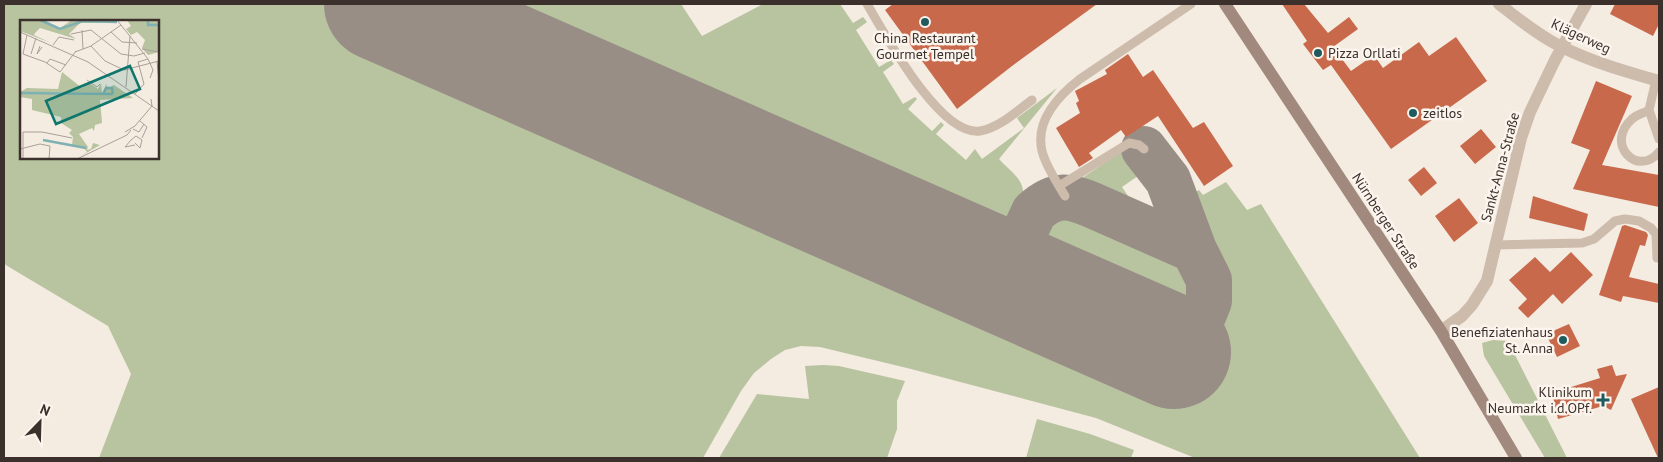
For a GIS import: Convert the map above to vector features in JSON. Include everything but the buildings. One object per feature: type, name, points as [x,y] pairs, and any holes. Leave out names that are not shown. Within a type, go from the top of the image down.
[{"type":"main road","name":"Nürnberger Straße","points":[[1225,4],[1441,331],[1516,458]]},
{"type":"street","name":"Klägerweg","points":[[1499,4],[1562,47],[1658,81]]},
{"type":"street","name":"Sankt-Anna-Straße","points":[[1441,331],[1466,312],[1479,296],[1489,274],[1521,138],[1530,112],[1562,47],[1586,4]]},
{"type":"lane","points":[[867,4],[901,61],[929,99],[963,129],[978,131],[988,129],[1032,100]]},
{"type":"lane","points":[[1065,196],[1046,160],[1041,142],[1042,130],[1047,116],[1054,105],[1065,90],[1191,4]]},
{"type":"lane","points":[[1658,81],[1649,110],[1659,139]]},
{"type":"lane","points":[[1649,110],[1632,119],[1624,129],[1621,143],[1624,153],[1631,159],[1644,161],[1653,159],[1659,152]]},
{"type":"lane","points":[[1059,186],[1129,143],[1139,145],[1144,149]]},
{"type":"lane","points":[[1496,245],[1582,243],[1594,239],[1615,221],[1625,219],[1639,221],[1651,228],[1656,234],[1657,258]]},
{"type":"green space","points":[[4,4],[346,4],[1185,373],[1216,301],[1217,292],[1213,276],[1182,200],[1199,190],[1203,195],[1226,182],[1247,210],[1261,204],[1420,458],[1195,458],[1096,418],[911,369],[820,347],[801,346],[785,350],[754,373],[741,391],[703,458],[99,458],[131,374],[108,326],[4,264]]},
{"type":"green space","points":[[415,4],[681,4],[702,36],[763,4],[840,4],[853,23],[863,17],[867,22],[856,30],[879,67],[891,60],[894,64],[883,72],[903,104],[915,97],[917,99],[908,109],[932,131],[941,122],[944,125],[936,134],[966,160],[975,149],[982,159],[1024,128],[1017,118],[1057,88],[999,159],[1015,175],[1022,186],[1022,210],[1017,228],[1009,244],[1004,249],[995,253],[985,253]]},
{"type":"green space","points":[[1130,146],[1148,169],[1122,187],[1143,218],[1169,202],[1184,237],[1070,186]]},
{"type":"green space","points":[[1065,207],[1093,213],[1153,236],[1171,245],[1193,261],[1201,277],[1204,299],[1197,320],[1189,332],[1179,337],[1162,334],[1030,272],[1024,266],[1023,249],[1032,230],[1045,214]]},
{"type":"green space","points":[[1493,340],[1508,341],[1567,458],[1545,458],[1484,356],[1482,343]]},
{"type":"green space","points":[[805,366],[839,366],[905,381],[897,401],[897,429],[887,458],[719,458],[757,394],[809,399]]},
{"type":"green space","points":[[1037,419],[1090,434],[1134,450],[1131,458],[1026,458]]},
{"type":"taxiway","points":[[1144,149],[1168,180],[1194,250]]},
{"type":"taxiway","points":[[1003,278],[1034,212],[1049,201],[1062,198],[1076,199],[1092,205],[1194,250],[1209,280],[1209,301],[1194,338],[1181,350],[1174,352]]},
{"type":"runway","points":[[381,4],[1174,352]]},
{"type":"place","name":"China Restaurant Gourmet Tempel","points":[[925,22]]},
{"type":"place","name":"Pizza Orllati","points":[[1318,53]]},
{"type":"place","name":"zeitlos","points":[[1413,113]]},
{"type":"place","name":"Benefiziatenhaus St. Anna","points":[[1563,340]]},
{"type":"place","name":"Klinikum Neumarkt i.d.OPf.","points":[[1603,400]]}]
